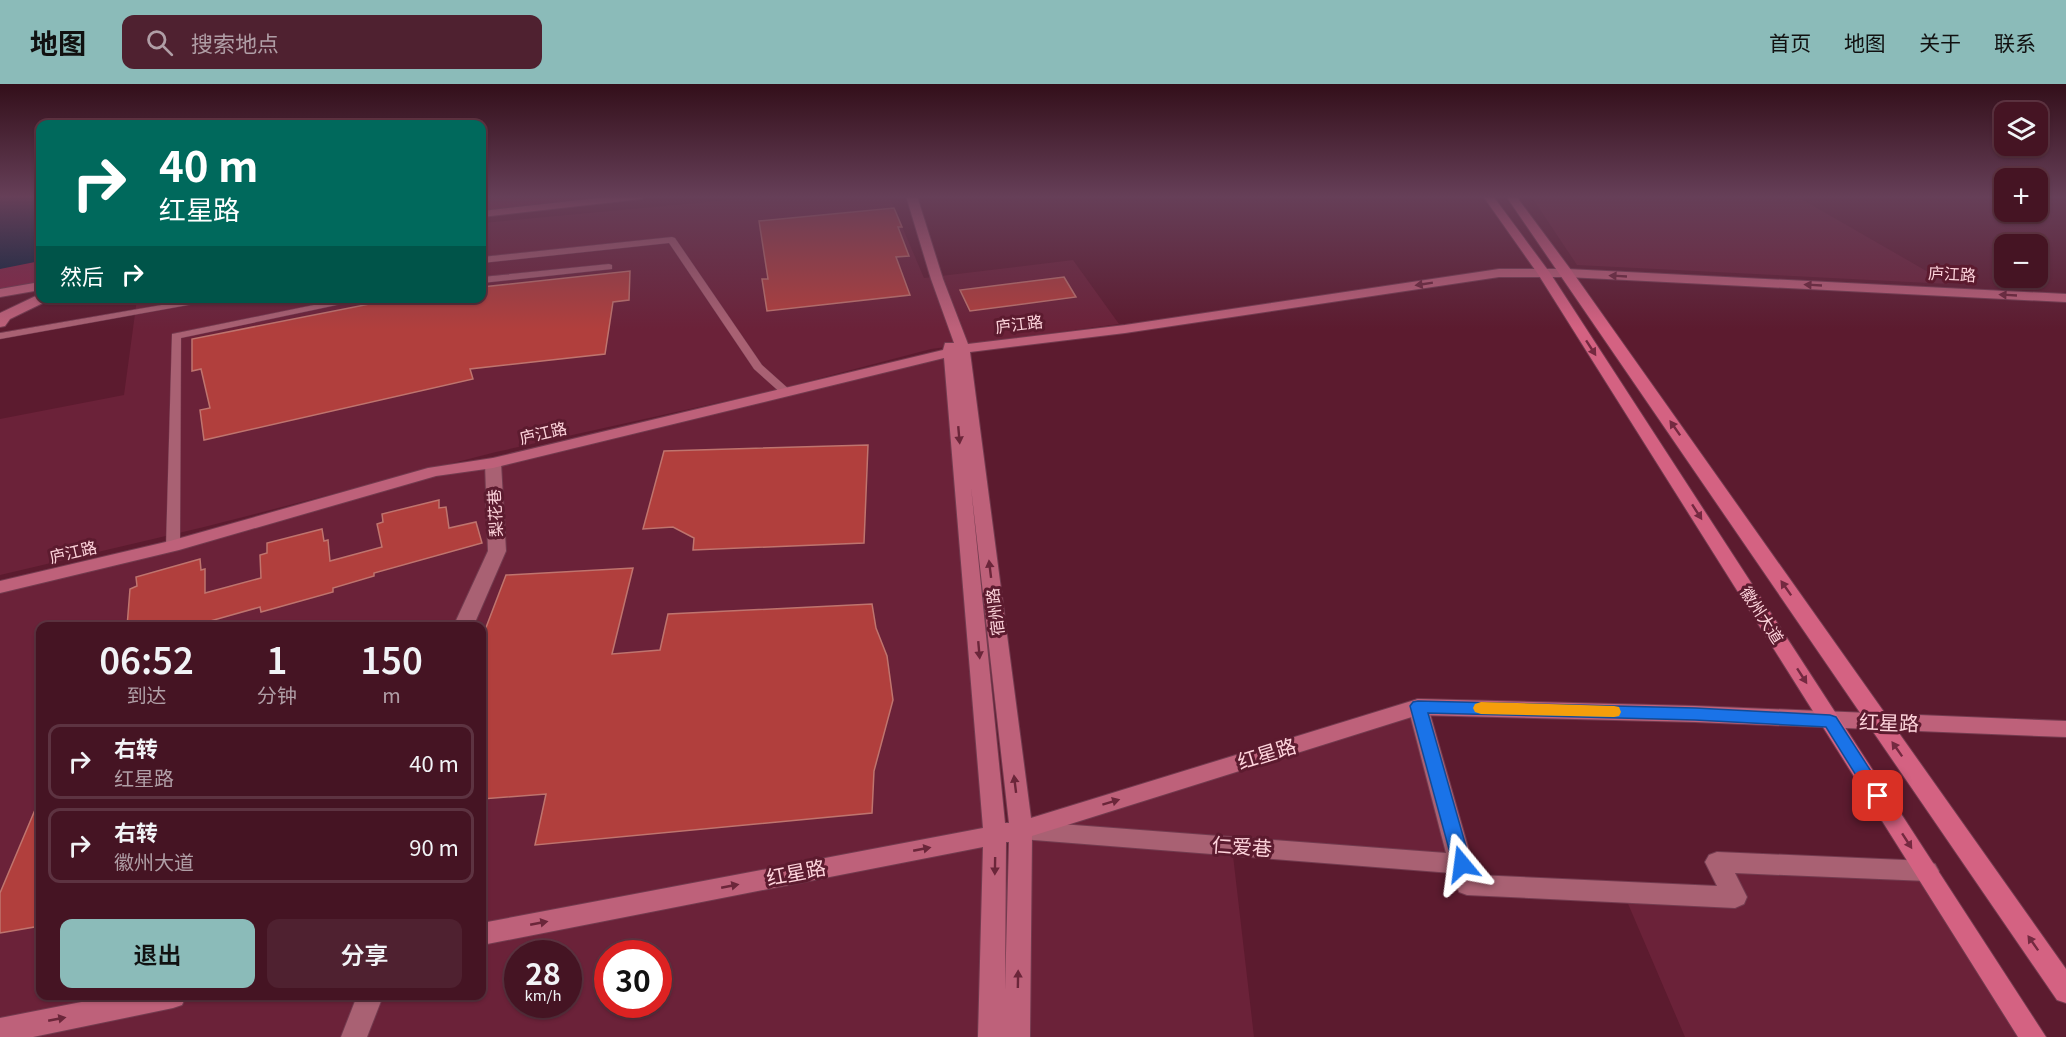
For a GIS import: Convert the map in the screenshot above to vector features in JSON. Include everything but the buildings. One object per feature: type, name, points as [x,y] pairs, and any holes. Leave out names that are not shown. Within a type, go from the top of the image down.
[{"type":"main road","name":"徽州大道","points":[[1521,240],[1544,273],[2033,1037]]},
{"type":"main road","name":"徽州大道","points":[[1544,240],[2066,991]]},
{"type":"street","name":"宿州路","points":[[919,240],[957,350],[995,834],[991,1037]]},
{"type":"street","name":"宿州路","points":[[925,240],[957,350],[1021,830],[1017,1037]]},
{"type":"street","name":"庐江路","points":[[0,587],[173,546],[434,471],[493,463],[957,350],[1125,329],[1499,273],[1568,273],[2066,298]]},
{"type":"street","points":[[0,293],[36,287]]},
{"type":"street","points":[[2,317],[36,301]]},
{"type":"street","name":"梨花巷","points":[[465,622],[497,551],[493,463]]},
{"type":"street","name":"红星路","points":[[486,933],[1021,830],[1418,706],[1695,714],[2066,729]]},
{"type":"street","points":[[1418,706],[1467,885],[1735,897],[1717,862],[1927,871]]},
{"type":"street","name":"仁爱巷","points":[[1021,830],[1462,864]]},
{"type":"street","points":[[0,1031],[153,1000]]},
{"type":"street","points":[[354,1037],[368,1000]]},
{"type":"lane","points":[[486,260],[668,240]]},
{"type":"lane","points":[[672,240],[758,367],[787,393]]},
{"type":"lane","points":[[486,280],[609,267]]},
{"type":"lane","points":[[0,336],[193,303]]},
{"type":"lane","points":[[173,546],[176,336],[340,303]]},
{"type":"shaded area","points":[[0,240],[36,240],[36,289],[0,296]]},
{"type":"shaded area","points":[[486,240],[908,240],[924,278],[1073,260],[1119,324],[931,349],[775,390],[496,452],[204,527],[0,575],[0,419],[124,395],[136,303],[486,303]]},
{"type":"shaded area","points":[[1561,240],[1873,240],[1949,284],[1577,265]]},
{"type":"shaded area","points":[[951,352],[995,834],[991,1037],[0,1037],[0,587],[434,471],[493,463]]},
{"type":"shaded area","points":[[1418,707],[1462,864],[1232,847],[1254,1037],[1017,1037],[1021,830]]},
{"type":"shaded area","points":[[1717,862],[1927,871],[2033,1037],[1685,1037],[1623,892],[1735,897]]},
{"type":"water","points":[[0,240],[36,240],[36,262],[0,269]]},
{"type":"slow traffic","points":[[1481,708],[1614,712]]},
{"type":"route","points":[[1462,864],[1418,706],[1695,714],[1830,721],[1878,796]]}]
